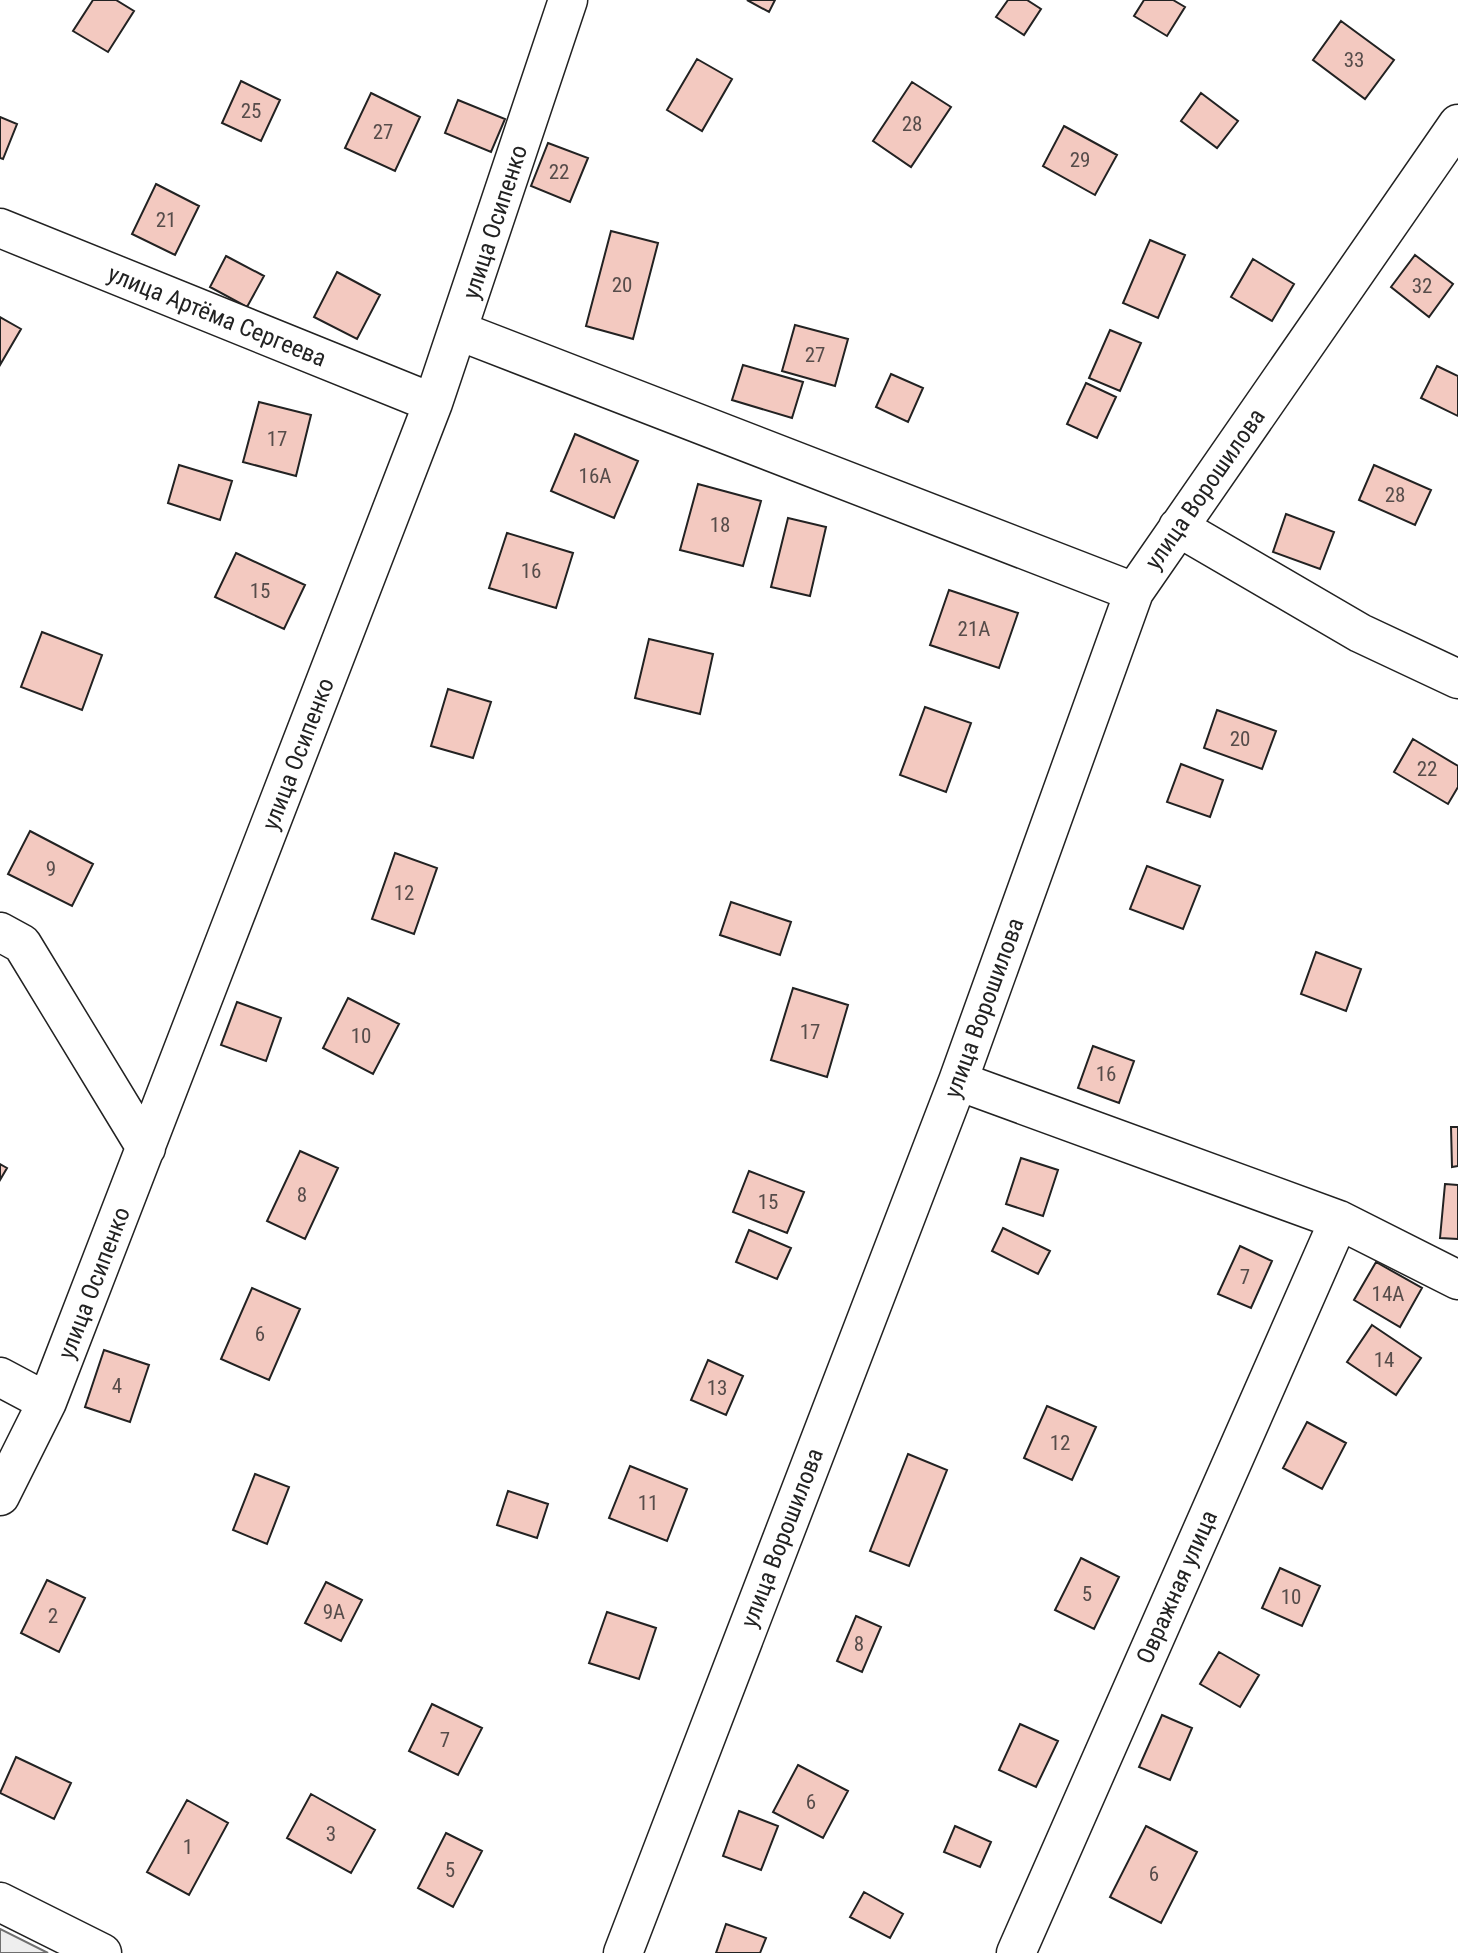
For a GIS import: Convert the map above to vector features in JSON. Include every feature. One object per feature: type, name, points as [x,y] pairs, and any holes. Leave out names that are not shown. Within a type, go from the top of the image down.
[{"type":"street","name":"улица Осипенко","points":[[0,1496],[47,1402],[433,404],[568,0]]},
{"type":"street","name":"улица Ворошилова","points":[[623,1953],[958,1081],[1134,592],[1458,124]]},
{"type":"street","name":"улица Артёма Сергеева","points":[[0,228],[433,404]]},
{"type":"street","points":[[459,331],[1134,592]]},
{"type":"street","points":[[1178,527],[1360,633],[1458,679]]},
{"type":"street","points":[[0,932],[22,944],[146,1148]]},
{"type":"street","points":[[958,1081],[1339,1220],[1458,1280]]},
{"type":"street","name":"Овражная улица","points":[[1016,1953],[1339,1220]]},
{"type":"street","points":[[0,1377],[47,1402]]},
{"type":"street","points":[[0,1902],[102,1953]]},
{"type":"shaded area","points":[[0,1929],[48,1953],[0,1953]]},
{"type":"building","points":[[93,0],[116,0],[134,11],[108,52],[73,31]]},
{"type":"building","points":[[747,0],[775,0],[769,12]]},
{"type":"building","points":[[1008,0],[1027,0],[1041,9],[1024,35],[996,17]]},
{"type":"building","points":[[1144,0],[1173,0],[1185,7],[1167,36],[1134,16]]},
{"type":"building","points":[[1341,21],[1394,60],[1365,99],[1313,60]]},
{"type":"building","points":[[697,59],[732,79],[702,131],[667,110]]},
{"type":"building","points":[[241,81],[280,100],[261,141],[222,123]]},
{"type":"building","points":[[912,82],[951,107],[911,167],[873,141]]},
{"type":"building","points":[[371,93],[420,117],[395,171],[345,148]]},
{"type":"building","points":[[1201,93],[1238,121],[1217,148],[1181,121]]},
{"type":"building","points":[[458,100],[505,119],[491,152],[445,133]]},
{"type":"building","points":[[0,117],[17,124],[3,159],[0,158]]},
{"type":"building","points":[[1064,126],[1117,155],[1095,195],[1043,166]]},
{"type":"building","points":[[548,143],[588,158],[570,202],[531,186]]},
{"type":"building","points":[[156,184],[199,206],[175,255],[132,234]]},
{"type":"building","points":[[611,231],[658,243],[633,339],[586,326]]},
{"type":"building","points":[[1150,240],[1185,255],[1158,318],[1123,303]]},
{"type":"building","points":[[1415,255],[1453,284],[1429,317],[1391,287]]},
{"type":"building","points":[[226,256],[264,276],[247,307],[210,287]]},
{"type":"building","points":[[1253,259],[1294,284],[1272,321],[1231,297]]},
{"type":"building","points":[[337,272],[380,295],[357,339],[314,317]]},
{"type":"building","points":[[0,317],[21,329],[0,365]]},
{"type":"building","points":[[795,325],[848,339],[835,386],[782,371]]},
{"type":"building","points":[[1110,330],[1141,343],[1120,391],[1089,378]]},
{"type":"building","points":[[743,365],[803,382],[792,418],[732,400]]},
{"type":"building","points":[[1437,366],[1458,376],[1458,416],[1421,398]]},
{"type":"building","points":[[891,374],[923,388],[908,422],[876,407]]},
{"type":"building","points":[[1086,383],[1116,397],[1097,438],[1067,424]]},
{"type":"building","points":[[259,402],[311,415],[296,476],[243,462]]},
{"type":"building","points":[[575,434],[638,461],[614,518],[551,491]]},
{"type":"building","points":[[179,465],[232,481],[220,520],[168,503]]},
{"type":"building","points":[[1374,465],[1431,490],[1415,525],[1359,500]]},
{"type":"building","points":[[698,484],[761,501],[743,566],[680,550]]},
{"type":"building","points":[[1286,514],[1334,532],[1320,569],[1273,552]]},
{"type":"building","points":[[788,518],[826,527],[810,596],[771,587]]},
{"type":"building","points":[[507,533],[573,553],[556,608],[489,588]]},
{"type":"building","points":[[236,553],[305,585],[284,629],[215,597]]},
{"type":"building","points":[[949,590],[1018,613],[999,668],[930,645]]},
{"type":"building","points":[[42,632],[102,655],[82,710],[21,687]]},
{"type":"building","points":[[649,639],[713,654],[700,714],[635,698]]},
{"type":"building","points":[[448,689],[491,702],[473,758],[431,746]]},
{"type":"building","points":[[925,707],[971,723],[946,792],[900,775]]},
{"type":"building","points":[[1217,710],[1276,731],[1262,769],[1204,748]]},
{"type":"building","points":[[1413,739],[1458,766],[1458,787],[1448,804],[1394,772]]},
{"type":"building","points":[[1181,764],[1223,780],[1210,817],[1167,802]]},
{"type":"building","points":[[30,831],[93,864],[72,906],[8,874]]},
{"type":"building","points":[[395,853],[437,868],[414,934],[372,919]]},
{"type":"building","points":[[1147,866],[1200,886],[1183,929],[1130,909]]},
{"type":"building","points":[[731,902],[791,922],[780,955],[720,935]]},
{"type":"building","points":[[1316,952],[1361,969],[1346,1011],[1301,994]]},
{"type":"building","points":[[793,988],[848,1005],[827,1077],[771,1060]]},
{"type":"building","points":[[348,998],[399,1024],[373,1074],[323,1048]]},
{"type":"building","points":[[237,1002],[281,1018],[266,1061],[221,1045]]},
{"type":"building","points":[[1093,1046],[1134,1061],[1119,1103],[1078,1088]]},
{"type":"building","points":[[1451,1127],[1458,1127],[1458,1166],[1452,1167]]},
{"type":"building","points":[[300,1151],[338,1168],[305,1239],[267,1221]]},
{"type":"building","points":[[1021,1158],[1058,1170],[1043,1216],[1006,1204]]},
{"type":"building","points":[[0,1164],[7,1168],[0,1180]]},
{"type":"building","points":[[749,1171],[804,1192],[787,1233],[733,1212]]},
{"type":"building","points":[[1445,1184],[1458,1185],[1458,1239],[1440,1238]]},
{"type":"building","points":[[1003,1228],[1050,1251],[1038,1274],[992,1251]]},
{"type":"building","points":[[749,1230],[791,1248],[777,1279],[736,1262]]},
{"type":"building","points":[[1240,1246],[1272,1261],[1251,1308],[1218,1294]]},
{"type":"building","points":[[1376,1262],[1422,1288],[1400,1327],[1354,1300]]},
{"type":"building","points":[[252,1288],[300,1309],[269,1380],[221,1359]]},
{"type":"building","points":[[1372,1325],[1421,1358],[1396,1395],[1347,1362]]},
{"type":"building","points":[[104,1350],[149,1365],[130,1422],[85,1407]]},
{"type":"building","points":[[708,1360],[743,1376],[726,1415],[691,1400]]},
{"type":"building","points":[[1047,1406],[1096,1427],[1072,1480],[1024,1458]]},
{"type":"building","points":[[1307,1422],[1346,1443],[1322,1489],[1283,1468]]},
{"type":"building","points":[[908,1454],[947,1470],[909,1566],[870,1551]]},
{"type":"building","points":[[630,1466],[687,1489],[667,1541],[609,1518]]},
{"type":"building","points":[[255,1474],[289,1487],[267,1544],[233,1530]]},
{"type":"building","points":[[508,1491],[548,1504],[537,1538],[497,1525]]},
{"type":"building","points":[[1081,1558],[1119,1577],[1094,1629],[1055,1610]]},
{"type":"building","points":[[1280,1568],[1320,1586],[1302,1626],[1262,1608]]},
{"type":"building","points":[[47,1580],[85,1598],[59,1652],[21,1633]]},
{"type":"building","points":[[326,1582],[362,1600],[341,1641],[305,1623]]},
{"type":"building","points":[[607,1612],[656,1628],[639,1679],[589,1663]]},
{"type":"building","points":[[856,1616],[881,1627],[862,1672],[837,1661]]},
{"type":"building","points":[[1219,1652],[1259,1675],[1240,1707],[1200,1684]]},
{"type":"building","points":[[432,1704],[482,1728],[458,1775],[409,1751]]},
{"type":"building","points":[[1162,1715],[1192,1728],[1170,1780],[1139,1767]]},
{"type":"building","points":[[1020,1724],[1058,1741],[1036,1787],[999,1770]]},
{"type":"building","points":[[16,1757],[71,1783],[54,1819],[0,1793]]},
{"type":"building","points":[[798,1765],[848,1791],[823,1838],[773,1812]]},
{"type":"building","points":[[311,1794],[375,1830],[351,1873],[287,1838]]},
{"type":"building","points":[[187,1800],[228,1823],[189,1895],[147,1872]]},
{"type":"building","points":[[739,1811],[778,1826],[761,1870],[723,1856]]},
{"type":"building","points":[[955,1826],[991,1842],[980,1867],[944,1852]]},
{"type":"building","points":[[1146,1826],[1197,1852],[1161,1923],[1110,1897]]},
{"type":"building","points":[[446,1833],[482,1851],[453,1907],[418,1888]]},
{"type":"building","points":[[864,1892],[903,1914],[890,1938],[850,1917]]},
{"type":"building","points":[[726,1924],[766,1938],[760,1953],[716,1953]]}]
